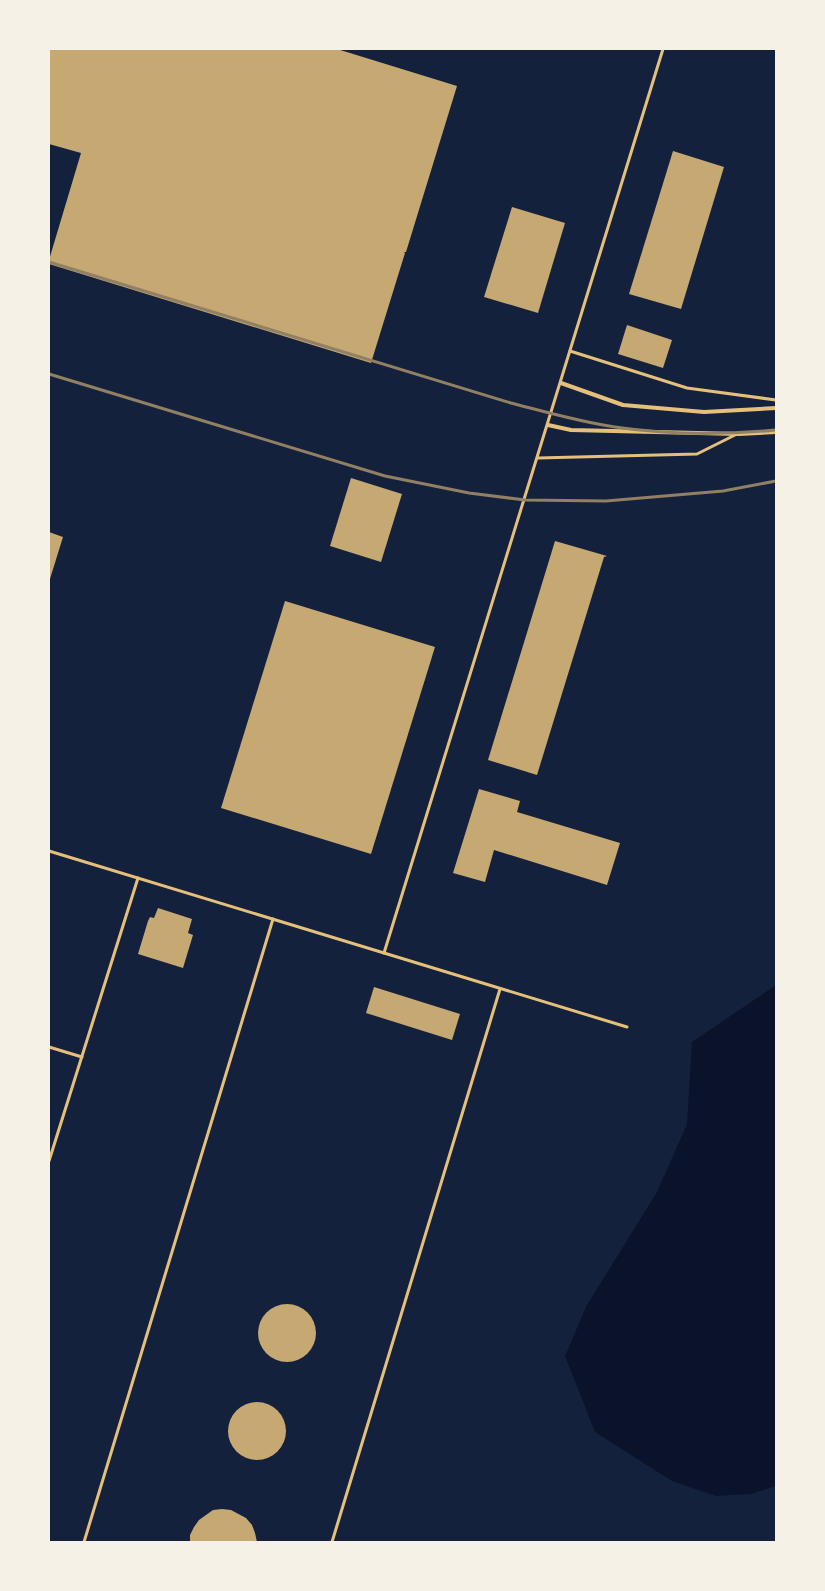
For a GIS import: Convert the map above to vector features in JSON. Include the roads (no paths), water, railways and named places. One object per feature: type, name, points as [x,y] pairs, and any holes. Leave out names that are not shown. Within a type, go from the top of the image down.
[{"type":"street","points":[[561,383],[623,405],[704,412],[776,408]]},
{"type":"street","points":[[548,425],[572,430],[738,434],[776,432]]},
{"type":"lane","points":[[384,953],[663,49]]},
{"type":"lane","points":[[570,351],[687,388],[776,400]]},
{"type":"lane","points":[[538,458],[697,454],[738,434]]},
{"type":"lane","points":[[49,851],[627,1027]]},
{"type":"lane","points":[[49,1161],[138,878]]},
{"type":"lane","points":[[84,1542],[274,919]]},
{"type":"lane","points":[[332,1542],[500,989]]},
{"type":"lane","points":[[49,1047],[82,1057]]},
{"type":"water","points":[[776,985],[776,1486],[751,1494],[716,1496],[672,1481],[595,1432],[565,1356],[587,1305],[657,1192],[687,1124],[692,1042]]},
{"type":"railway","points":[[49,262],[511,403],[576,420],[655,432],[736,433],[776,430]]},
{"type":"railway","points":[[49,374],[385,476],[469,493],[525,500],[606,501],[723,491],[776,481]]}]
